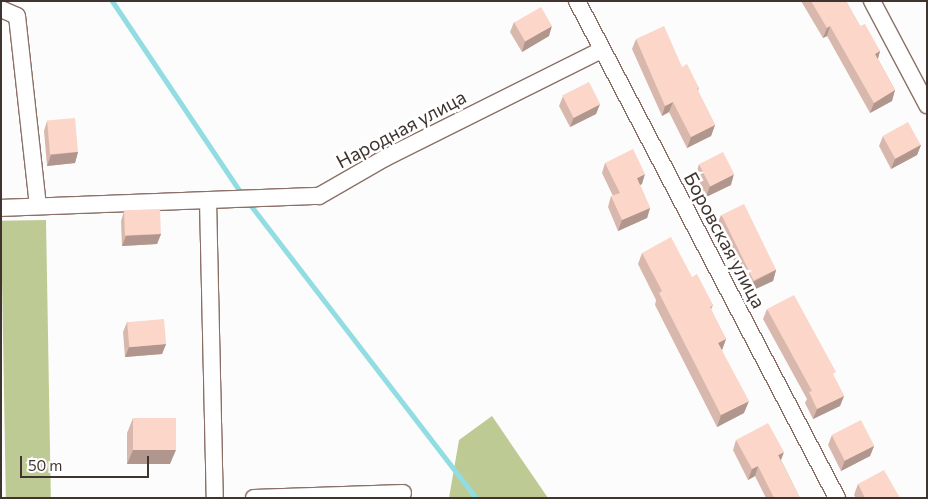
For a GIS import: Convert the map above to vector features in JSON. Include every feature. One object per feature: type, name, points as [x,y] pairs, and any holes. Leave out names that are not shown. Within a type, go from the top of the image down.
[{"type":"street","name":"Боровская улица","points":[[577,1],[837,498]]},
{"type":"street","points":[[872,1],[927,105]]},
{"type":"street","points":[[1,9],[17,16],[38,206]]},
{"type":"street","name":"Народная улица","points":[[1,208],[319,196],[384,158],[602,50]]},
{"type":"street","points":[[208,200],[215,498]]},
{"type":"street","points":[[254,498],[403,493]]},
{"type":"green space","points":[[46,220],[51,498],[6,498],[1,221]]},
{"type":"green space","points":[[492,416],[548,498],[449,498],[459,440]]},
{"type":"building","points":[[811,1],[846,1],[860,26],[865,24],[880,51],[875,54],[895,90],[874,103],[830,26],[827,28]]},
{"type":"building","points":[[541,7],[552,26],[525,42],[514,22]]},
{"type":"building","points":[[664,26],[682,67],[687,64],[715,125],[691,137],[673,102],[665,106],[636,39]]},
{"type":"building","points":[[589,82],[600,104],[574,118],[562,96]]},
{"type":"building","points":[[75,118],[78,152],[50,154],[47,120]]},
{"type":"building","points":[[908,122],[921,145],[895,159],[883,136]]},
{"type":"building","points":[[633,149],[645,174],[637,178],[650,208],[622,220],[611,196],[620,193],[605,163]]},
{"type":"building","points":[[723,152],[734,174],[710,187],[699,164]]},
{"type":"building","points":[[744,204],[776,270],[754,281],[722,215]]},
{"type":"building","points":[[160,209],[161,234],[125,235],[124,210]]},
{"type":"building","points":[[671,237],[692,277],[697,274],[713,305],[710,307],[726,339],[718,343],[749,401],[721,415],[659,293],[662,291],[642,253]]},
{"type":"building","points":[[794,295],[836,372],[833,374],[844,396],[817,409],[809,392],[812,391],[767,309]]},
{"type":"building","points":[[164,319],[166,344],[129,347],[127,322]]},
{"type":"building","points":[[133,418],[176,418],[176,450],[133,450]]},
{"type":"building","points":[[861,420],[874,446],[845,461],[832,435]]},
{"type":"building","points":[[768,423],[784,452],[778,455],[800,498],[774,498],[758,466],[752,469],[736,440]]},
{"type":"building","points":[[884,470],[900,498],[865,498],[858,484]]},
{"type":"waterway","points":[[112,1],[243,196]]},
{"type":"waterway","points":[[248,202],[476,498]]}]
